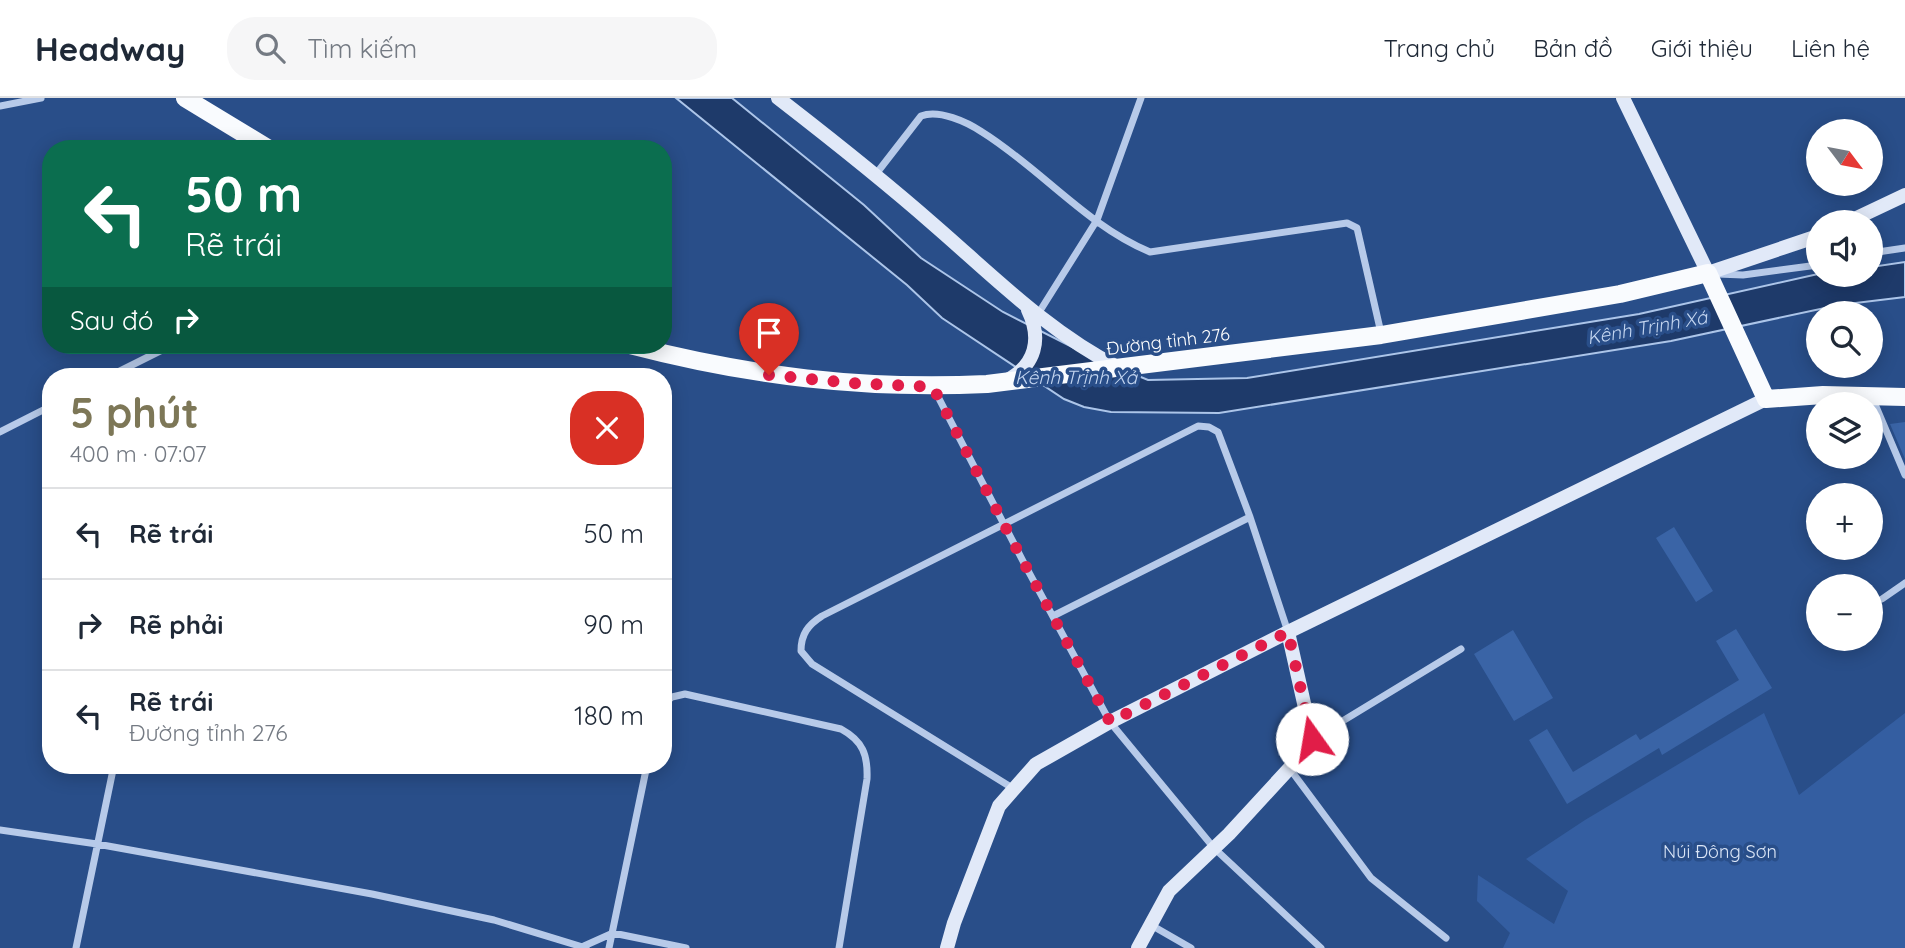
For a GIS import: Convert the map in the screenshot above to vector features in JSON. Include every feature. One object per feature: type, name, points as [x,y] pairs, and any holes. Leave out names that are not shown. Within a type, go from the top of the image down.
[{"type":"main road","points":[[185,98],[254,140]]},
{"type":"main road","points":[[778,98],[876,174],[1032,310],[1078,346],[1120,368]]},
{"type":"main road","points":[[1623,98],[1766,398]]},
{"type":"main road","points":[[1873,210],[1905,195]]},
{"type":"main road","points":[[1708,273],[1806,240]]},
{"type":"main road","name":"Đường tỉnh 276","points":[[672,354],[769,375],[850,383],[933,387],[1004,382],[1381,335],[1620,294],[1708,273]]},
{"type":"main road","points":[[1004,382],[1019,373],[1035,348],[1036,331],[1032,310]]},
{"type":"main road","points":[[947,948],[999,806],[1036,764],[1110,722],[1288,632],[1766,398],[1806,396]]},
{"type":"main road","points":[[1883,396],[1905,397]]},
{"type":"main road","points":[[1138,948],[1169,891],[1290,769],[1312,739],[1288,632]]},
{"type":"street","points":[[0,106],[41,98]]},
{"type":"street","points":[[1032,310],[1097,220],[1141,98]]},
{"type":"street","points":[[876,174],[921,116],[936,113],[982,132],[1097,220],[1139,248],[1150,252],[1347,223],[1357,228],[1381,335]]},
{"type":"street","points":[[1883,251],[1905,248]]},
{"type":"street","points":[[1708,273],[1743,275],[1806,267]]},
{"type":"street","points":[[126,368],[154,354]]},
{"type":"street","points":[[933,387],[1110,722],[1214,848],[1321,948]]},
{"type":"street","points":[[0,432],[42,411]]},
{"type":"street","points":[[1883,422],[1905,475]]},
{"type":"street","points":[[1014,789],[812,664],[801,651],[801,638],[810,624],[1003,523],[1198,426],[1209,427],[1218,432],[1250,517],[1288,632]]},
{"type":"street","points":[[1053,616],[1250,517]]},
{"type":"street","points":[[1883,598],[1905,583]]},
{"type":"street","points":[[1312,739],[1461,649]]},
{"type":"street","points":[[672,697],[685,695],[841,729],[862,745],[867,779],[839,948]]},
{"type":"street","points":[[1290,769],[1371,878],[1446,938]]},
{"type":"street","points":[[76,948],[112,774]]},
{"type":"street","points":[[609,948],[645,774]]},
{"type":"street","points":[[0,830],[97,844],[372,894],[494,920],[585,947],[613,933],[686,948]]},
{"type":"street","points":[[1150,924],[1191,948]]},
{"type":"green space","name":"Núi Đông Sơn","points":[[1764,713],[1799,795],[1905,713],[1905,948],[1503,948],[1510,933],[1477,901],[1478,875],[1554,924],[1568,891],[1526,859],[1585,820]]},
{"type":"water","name":"Kênh Trịnh Xá","points":[[676,98],[732,98],[864,205],[921,258],[1003,312],[1092,357],[1148,380],[1247,378],[1639,314],[1806,277],[1806,287],[1883,287],[1883,265],[1905,262],[1905,297],[1872,301],[1806,301],[1806,312],[1671,341],[1219,413],[1111,412],[1084,407],[1064,399],[942,318],[907,285]]},
{"type":"building","points":[[1905,422],[1905,459],[1890,424]]},
{"type":"building","points":[[1674,527],[1713,591],[1696,602],[1656,538]]},
{"type":"building","points":[[1736,629],[1772,688],[1662,755],[1659,748],[1567,804],[1529,740],[1547,729],[1573,772],[1636,734],[1640,740],[1739,680],[1716,641]]},
{"type":"building","points":[[1513,630],[1553,698],[1514,721],[1474,654]]},
{"type":"route","points":[[769,375],[933,387],[1110,722],[1288,632],[1312,739]]}]
